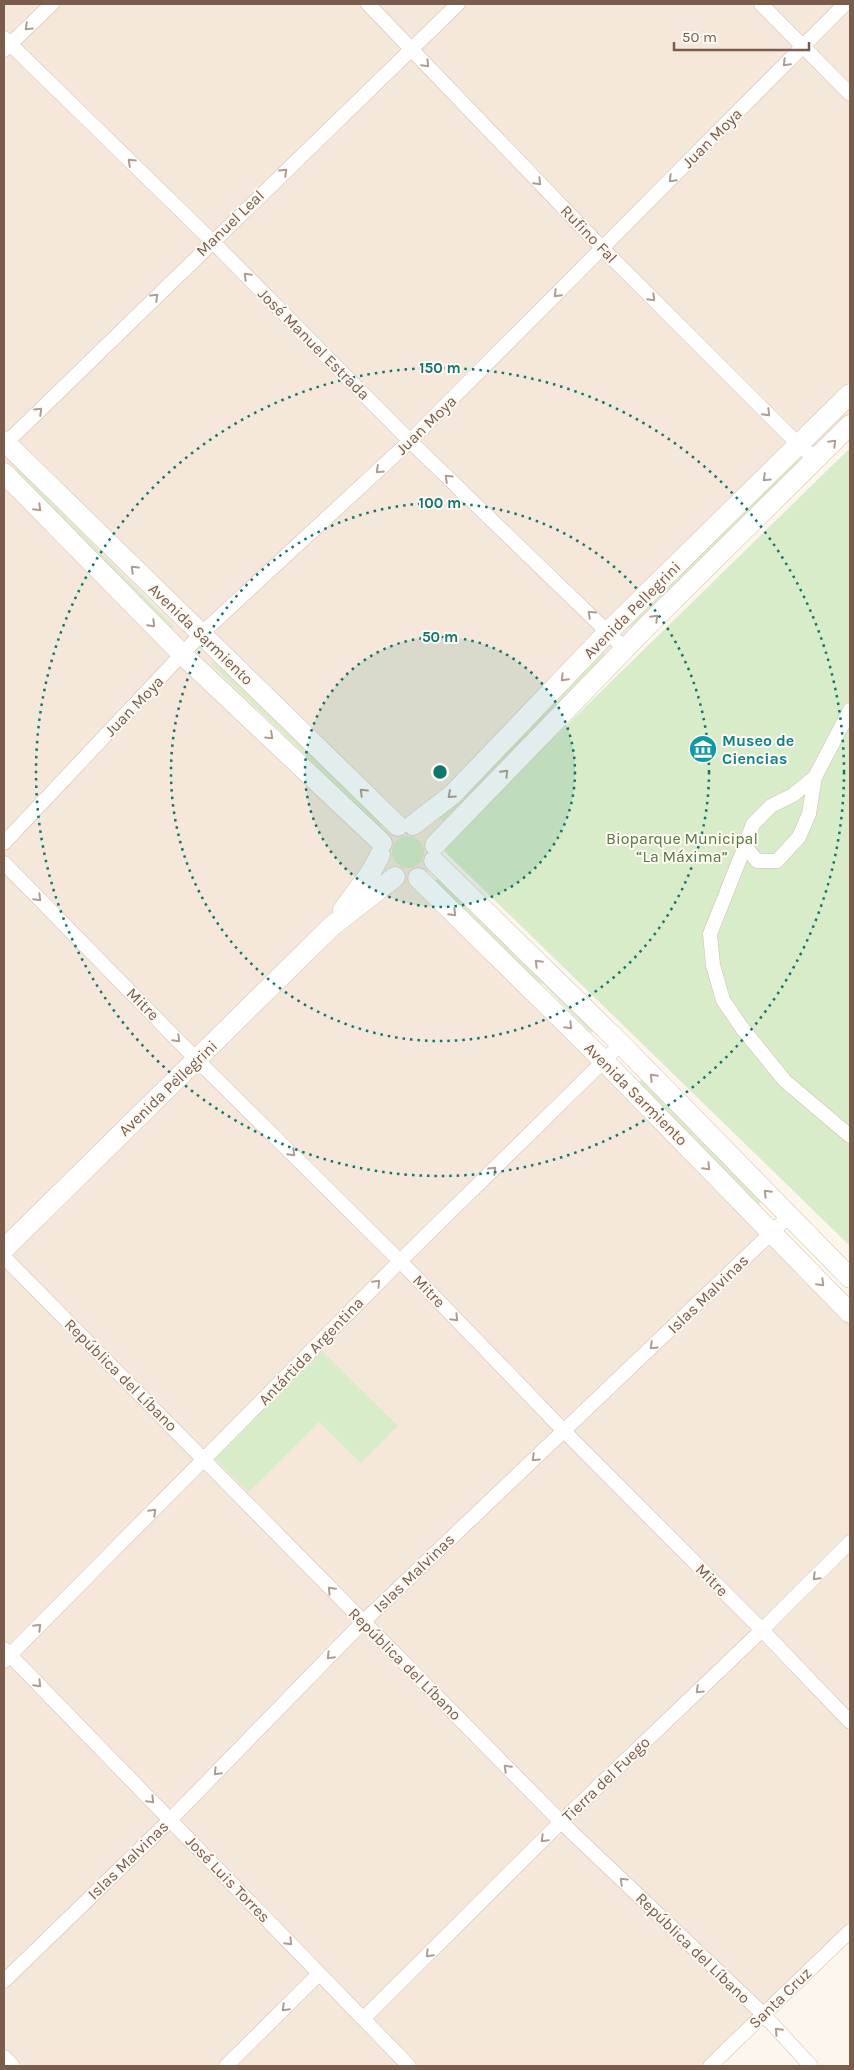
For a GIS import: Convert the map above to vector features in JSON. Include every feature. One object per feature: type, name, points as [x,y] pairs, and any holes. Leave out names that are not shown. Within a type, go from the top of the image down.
[{"type":"main road","name":"Avenida Pellegrini","points":[[405,826],[452,795],[608,632],[850,394]]},
{"type":"main road","name":"Avenida Pellegrini","points":[[435,853],[626,649],[850,425]]},
{"type":"main road","name":"Avenida Sarmiento","points":[[4,443],[201,634],[405,826]]},
{"type":"main road","name":"Avenida Sarmiento","points":[[4,474],[183,655],[367,827],[381,849]]},
{"type":"main road","points":[[405,826],[425,830],[431,837],[435,853],[429,871],[418,878],[404,880],[395,878],[387,872],[382,864],[381,849],[390,831],[405,826]]},
{"type":"main road","name":"Avenida Pellegrini","points":[[332,926],[371,872],[381,849]]},
{"type":"main road","name":"Avenida Sarmiento","points":[[435,853],[850,1278]]},
{"type":"main road","name":"Avenida Pellegrini","points":[[4,1250],[332,926],[395,878]]},
{"type":"main road","name":"Avenida Sarmiento","points":[[418,878],[604,1061],[850,1313]]},
{"type":"street","points":[[6,45],[52,4]]},
{"type":"street","name":"Rufino Fal","points":[[368,4],[602,248],[799,445],[816,459]]},
{"type":"street","name":"Manuel Leal","points":[[4,443],[458,4]]},
{"type":"street","points":[[761,4],[850,94]]},
{"type":"street","name":"Juan Moya","points":[[4,843],[201,634],[410,441],[845,4]]},
{"type":"street","name":"José Manuel Estrada","points":[[6,45],[212,241],[410,441],[626,649]]},
{"type":"street","points":[[746,846],[758,861],[777,861],[799,837],[809,814],[815,777],[850,710]]},
{"type":"street","points":[[815,777],[793,795],[771,806],[753,824],[710,934],[713,965],[723,1000],[742,1028],[785,1081],[850,1136]]},
{"type":"street","name":"Mitre","points":[[4,863],[197,1060],[400,1260],[564,1431],[762,1630],[850,1722]]},
{"type":"street","name":"Antártida Argentina","points":[[6,1655],[204,1460],[400,1260],[621,1044]]},
{"type":"street","name":"Islas Malvinas","points":[[4,1981],[170,1820],[363,1622],[789,1216]]},
{"type":"street","name":"República del Líbano","points":[[4,1257],[561,1822],[763,2014],[811,2066]]},
{"type":"street","name":"Tierra del Fuego","points":[[364,2018],[561,1822],[762,1630],[850,1542]]},
{"type":"street","name":"José Luis Torres","points":[[6,1655],[170,1820],[409,2066]]},
{"type":"street","name":"Santa Cruz","points":[[710,2066],[850,1931]]},
{"type":"street","points":[[226,2066],[319,1974]]},
{"type":"street","points":[[4,2057],[13,2066]]},
{"type":"shaded area","points":[[4,4],[850,4],[850,425],[435,845],[434,863],[429,871],[421,877],[850,1313],[850,1931],[710,2066],[4,2066]]},
{"type":"green space","name":"Bioparque Municipal “La Máxima”","points":[[850,448],[850,1246],[441,848]]},
{"type":"green space","points":[[794,461],[797,465],[633,630],[630,626]]},
{"type":"green space","points":[[18,468],[174,627],[171,629],[15,471]]},
{"type":"green space","points":[[603,653],[607,656],[443,821],[439,818]]},
{"type":"green space","points":[[214,661],[382,823],[379,826],[211,664]]},
{"type":"green space","points":[[408,836],[420,840],[424,852],[420,864],[408,868],[396,864],[392,852],[396,840]]},
{"type":"green space","points":[[439,877],[593,1031],[591,1033],[543,984],[525,975],[433,883]]},
{"type":"green space","points":[[643,1078],[763,1200],[757,1206],[637,1084]]},
{"type":"green space","points":[[322,1351],[398,1426],[361,1463],[319,1422],[249,1492],[215,1459]]},
{"type":"place","name":"Museo de Ciencias","points":[[703,749]]}]
